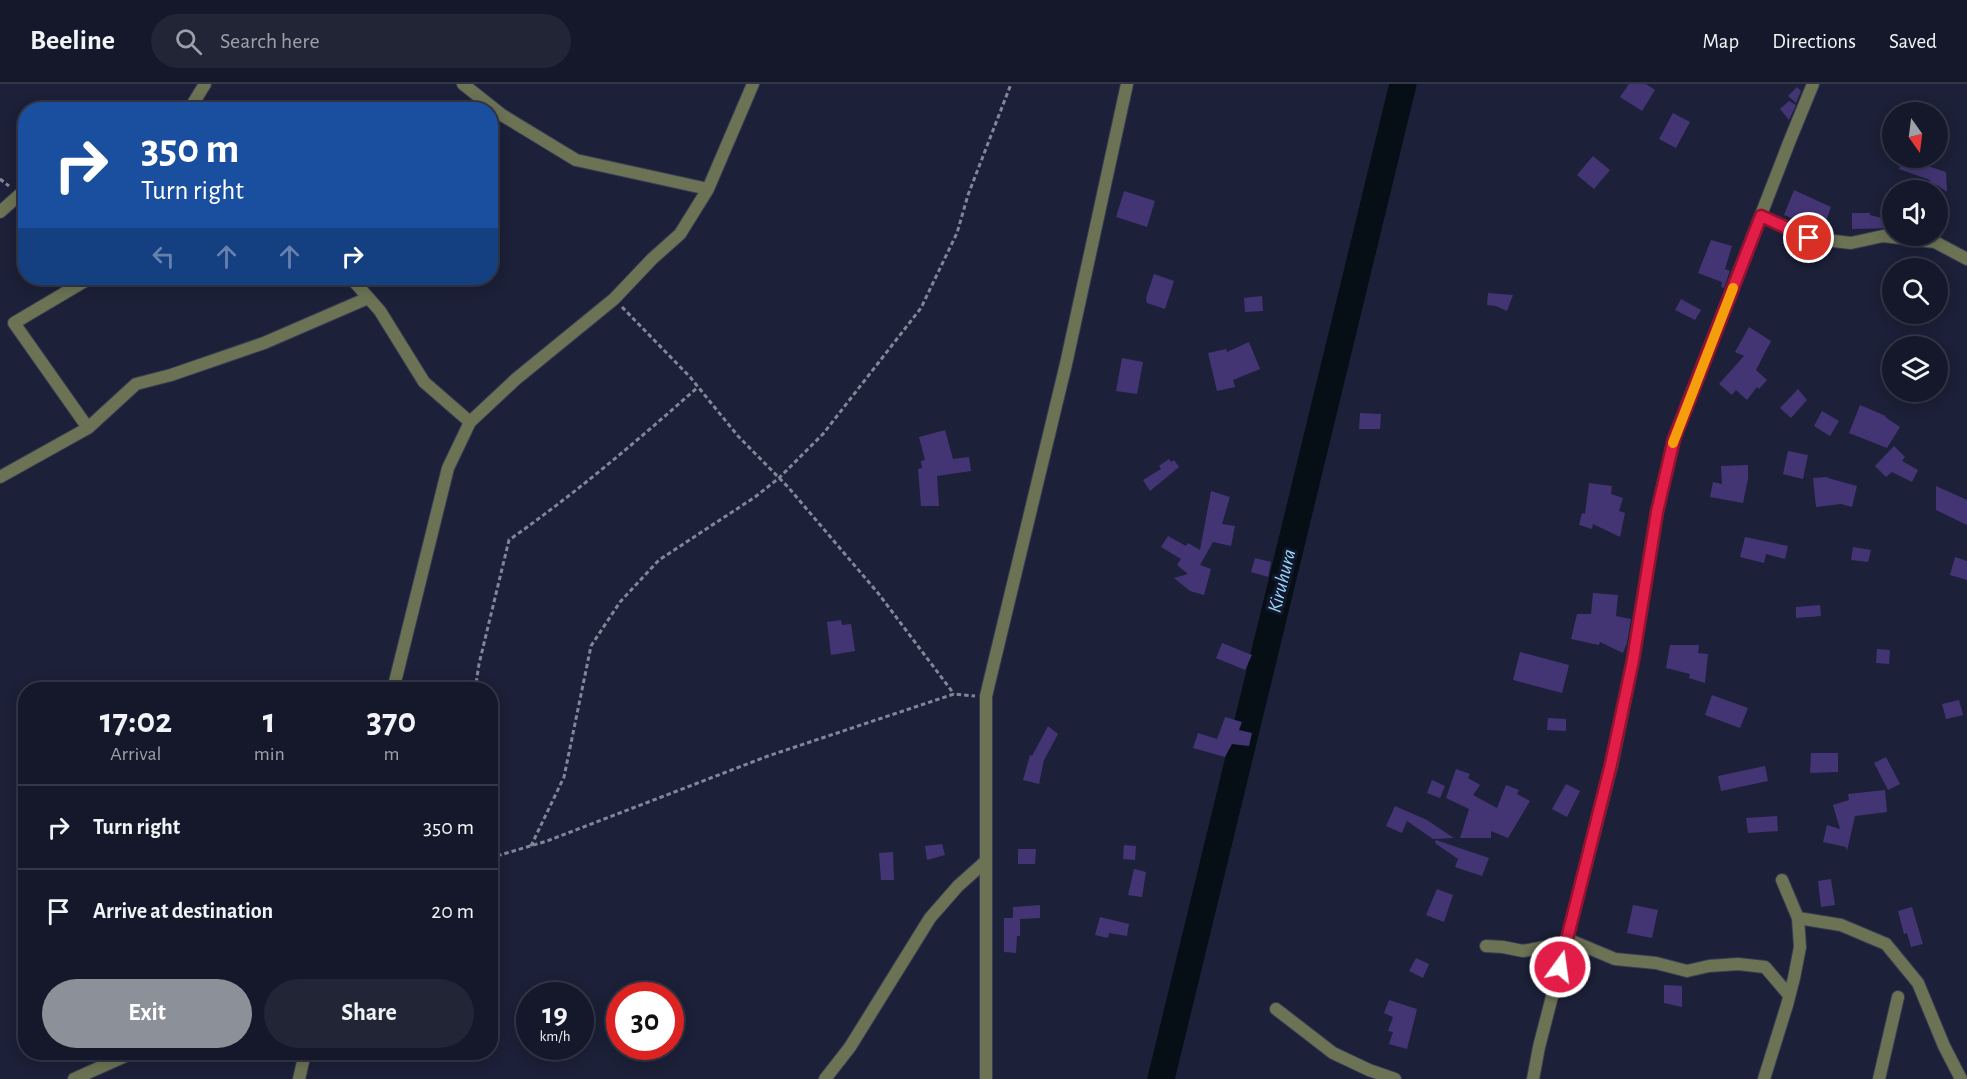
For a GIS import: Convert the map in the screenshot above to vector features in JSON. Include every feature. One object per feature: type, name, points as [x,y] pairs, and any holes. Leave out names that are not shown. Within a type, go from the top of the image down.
[{"type":"street","points":[[194,102],[206,84]]},
{"type":"street","points":[[463,84],[486,102]]},
{"type":"street","points":[[395,682],[448,468],[470,422],[516,379],[614,299],[652,259],[680,234],[708,189],[753,84]]},
{"type":"street","points":[[986,1079],[986,696],[1066,364],[1127,84]]},
{"type":"street","points":[[1533,1079],[1539,1047],[1611,764],[1633,660],[1657,512],[1674,439],[1813,84]]},
{"type":"street","points":[[498,112],[576,160],[708,189]]},
{"type":"street","points":[[0,212],[18,196]]},
{"type":"street","points":[[1761,216],[1809,238],[1851,243],[1883,236],[1935,242],[1967,259]]},
{"type":"street","points":[[78,285],[14,323],[88,428]]},
{"type":"street","points":[[357,285],[380,311],[424,382],[470,422]]},
{"type":"street","points":[[0,477],[88,428],[136,384],[171,375],[264,343],[368,297]]},
{"type":"street","points":[[825,1079],[856,1037],[930,918],[958,886],[986,861]]},
{"type":"street","points":[[1764,1079],[1790,995],[1800,947],[1798,918],[1782,880]]},
{"type":"street","points":[[1798,918],[1841,925],[1886,944],[1918,983],[1944,1046],[1961,1079]]},
{"type":"street","points":[[1486,946],[1522,951],[1566,943],[1615,959],[1656,963],[1687,971],[1709,966],[1738,964],[1765,967],[1790,995]]},
{"type":"street","points":[[1879,1079],[1898,997]]},
{"type":"street","points":[[1276,1009],[1333,1053],[1395,1079]]},
{"type":"street","points":[[74,1079],[116,1060]]},
{"type":"street","points":[[299,1079],[303,1060]]},
{"type":"path","points":[[531,846],[564,777],[591,646],[620,602],[659,560],[755,497],[779,478],[823,434],[921,308],[957,233],[968,195],[1011,84]]},
{"type":"path","points":[[614,299],[698,387],[738,436],[779,478],[878,593],[954,694]]},
{"type":"path","points":[[476,682],[509,540],[553,510],[615,461],[698,387]]},
{"type":"path","points":[[498,856],[531,846],[768,756],[954,694],[986,696]]},
{"type":"building","points":[[1629,84],[1646,84],[1655,90],[1642,111],[1620,97]]},
{"type":"building","points":[[1797,87],[1801,91],[1796,103],[1788,96]]},
{"type":"building","points":[[1789,101],[1796,105],[1789,120],[1780,109]]},
{"type":"building","points":[[1673,113],[1690,122],[1676,148],[1659,139]]},
{"type":"building","points":[[1593,156],[1610,170],[1594,189],[1577,175]]},
{"type":"building","points":[[1934,168],[1946,172],[1946,180],[1930,180],[1899,169]]},
{"type":"building","points":[[1794,190],[1831,207],[1826,221],[1811,214],[1807,224],[1784,215]]},
{"type":"building","points":[[1124,191],[1155,201],[1147,227],[1116,217]]},
{"type":"building","points":[[1852,213],[1870,213],[1870,215],[1882,218],[1882,228],[1852,229]]},
{"type":"building","points":[[1711,240],[1732,246],[1725,269],[1730,271],[1724,288],[1721,287],[1722,282],[1698,273]]},
{"type":"building","points":[[1154,274],[1174,281],[1165,309],[1147,303],[1146,298]]},
{"type":"building","points":[[1488,293],[1513,295],[1507,311],[1487,305]]},
{"type":"building","points":[[1262,296],[1263,311],[1245,312],[1244,298]]},
{"type":"building","points":[[1681,299],[1701,310],[1695,320],[1675,310]]},
{"type":"building","points":[[1749,327],[1771,341],[1756,370],[1767,380],[1759,389],[1757,387],[1747,400],[1736,390],[1732,395],[1719,384],[1744,356],[1735,352]]},
{"type":"building","points":[[1249,342],[1260,369],[1233,380],[1235,387],[1217,391],[1208,353],[1226,349],[1227,352]]},
{"type":"building","points":[[1122,358],[1143,362],[1137,394],[1116,391]]},
{"type":"building","points":[[1798,389],[1807,400],[1791,418],[1780,408]]},
{"type":"building","points":[[1860,405],[1886,416],[1900,427],[1887,448],[1849,433]]},
{"type":"building","points":[[1822,411],[1839,421],[1830,436],[1814,426]]},
{"type":"building","points":[[1360,413],[1381,414],[1380,429],[1359,429]]},
{"type":"building","points":[[945,430],[953,459],[969,457],[971,471],[937,476],[939,506],[921,506],[918,469],[922,468],[921,461],[925,460],[919,437]]},
{"type":"building","points":[[1894,446],[1905,457],[1902,461],[1918,470],[1912,482],[1892,472],[1886,477],[1875,466]]},
{"type":"building","points":[[1788,451],[1808,455],[1803,479],[1783,474]]},
{"type":"building","points":[[1169,459],[1171,462],[1174,460],[1179,467],[1150,491],[1143,480],[1161,469],[1159,466]]},
{"type":"building","points":[[1748,465],[1748,479],[1743,503],[1710,497],[1713,482],[1722,484],[1721,466]]},
{"type":"building","points":[[1827,477],[1857,486],[1852,507],[1841,504],[1816,507],[1813,478]]},
{"type":"building","points":[[1589,483],[1612,486],[1611,494],[1623,498],[1619,511],[1625,513],[1620,537],[1593,524],[1592,529],[1579,525],[1582,513],[1585,514]]},
{"type":"building","points":[[1936,486],[1967,500],[1967,525],[1936,510]]},
{"type":"building","points":[[1211,491],[1230,497],[1222,524],[1235,526],[1231,546],[1213,542],[1200,565],[1211,569],[1204,595],[1190,591],[1174,578],[1188,574],[1177,565],[1181,559],[1161,547],[1168,536],[1186,546],[1188,543],[1200,550]]},
{"type":"building","points":[[1745,537],[1788,546],[1785,559],[1766,554],[1764,563],[1740,557]]},
{"type":"building","points":[[1853,547],[1871,550],[1868,562],[1851,560]]},
{"type":"building","points":[[1955,557],[1967,561],[1967,580],[1950,575]]},
{"type":"building","points":[[1255,558],[1271,562],[1268,577],[1251,572]]},
{"type":"building","points":[[1593,593],[1618,595],[1616,616],[1631,619],[1623,653],[1600,642],[1599,645],[1571,639],[1577,614],[1591,614]]},
{"type":"building","points":[[1820,605],[1821,616],[1796,618],[1796,607]]},
{"type":"building","points":[[841,620],[842,625],[851,624],[855,651],[831,655],[827,622]]},
{"type":"building","points":[[1222,643],[1252,655],[1245,670],[1216,658]]},
{"type":"building","points":[[1670,645],[1699,645],[1698,653],[1708,654],[1705,683],[1689,678],[1690,674],[1666,668]]},
{"type":"building","points":[[1877,649],[1890,650],[1889,664],[1876,663]]},
{"type":"building","points":[[1520,652],[1569,665],[1562,693],[1513,680]]},
{"type":"building","points":[[1712,695],[1748,708],[1740,728],[1705,715]]},
{"type":"building","points":[[1959,700],[1963,715],[1946,719],[1942,704]]},
{"type":"building","points":[[1225,717],[1242,722],[1239,730],[1252,733],[1249,746],[1232,744],[1225,757],[1193,748],[1198,733],[1217,739]]},
{"type":"building","points":[[1548,718],[1566,719],[1566,731],[1547,730]]},
{"type":"building","points":[[1048,726],[1058,734],[1044,760],[1039,784],[1023,780],[1030,755],[1032,756]]},
{"type":"building","points":[[1811,753],[1838,753],[1838,772],[1810,773]]},
{"type":"building","points":[[1886,757],[1900,784],[1888,790],[1874,763]]},
{"type":"building","points":[[1765,766],[1768,781],[1721,791],[1718,776]]},
{"type":"building","points":[[1456,769],[1470,774],[1468,778],[1480,785],[1473,795],[1497,808],[1506,785],[1519,790],[1517,794],[1530,801],[1508,838],[1491,831],[1491,838],[1460,838],[1469,809],[1446,798]]},
{"type":"building","points":[[1432,780],[1445,786],[1440,798],[1427,793]]},
{"type":"building","points":[[1566,784],[1580,791],[1567,817],[1552,809]]},
{"type":"building","points":[[1885,790],[1887,812],[1855,816],[1847,851],[1846,847],[1823,842],[1827,825],[1840,829],[1833,805],[1849,800],[1848,794]]},
{"type":"building","points":[[1395,806],[1427,820],[1454,838],[1433,839],[1407,821],[1402,833],[1386,826]]},
{"type":"building","points":[[1777,816],[1778,831],[1748,833],[1746,818]]},
{"type":"building","points":[[1436,840],[1489,858],[1482,876],[1455,867],[1458,859],[1435,843]]},
{"type":"building","points":[[942,844],[945,855],[927,860],[925,846]]},
{"type":"building","points":[[1124,845],[1136,846],[1135,860],[1123,859]]},
{"type":"building","points":[[1018,849],[1036,849],[1035,864],[1018,864]]},
{"type":"building","points":[[893,852],[894,880],[881,880],[879,853]]},
{"type":"building","points":[[1134,869],[1146,872],[1142,897],[1128,895]]},
{"type":"building","points":[[1831,879],[1835,905],[1821,907],[1818,881]]},
{"type":"building","points":[[1437,889],[1453,895],[1444,922],[1426,915]]},
{"type":"building","points":[[1040,905],[1040,918],[1020,919],[1020,936],[1017,936],[1016,953],[1004,952],[1004,918],[1013,918],[1013,907]]},
{"type":"building","points":[[1633,905],[1658,910],[1652,938],[1627,933]]},
{"type":"building","points":[[1912,907],[1923,944],[1911,947],[1907,933],[1904,934],[1898,911]]},
{"type":"building","points":[[1100,917],[1129,924],[1127,936],[1109,933],[1108,938],[1095,935]]},
{"type":"building","points":[[1416,958],[1429,964],[1423,978],[1409,971]]},
{"type":"building","points":[[1664,985],[1682,986],[1682,1007],[1664,1003]]},
{"type":"building","points":[[1389,1000],[1417,1009],[1407,1049],[1389,1044],[1393,1032],[1388,1031],[1393,1017],[1384,1013]]},
{"type":"waterway","name":"Kiruhura","points":[[1161,1079],[1403,84]]},
{"type":"slow traffic","points":[[1673,443],[1733,288]]},
{"type":"route","points":[[1560,967],[1611,764],[1633,660],[1657,512],[1674,439],[1761,216],[1809,238]]}]
